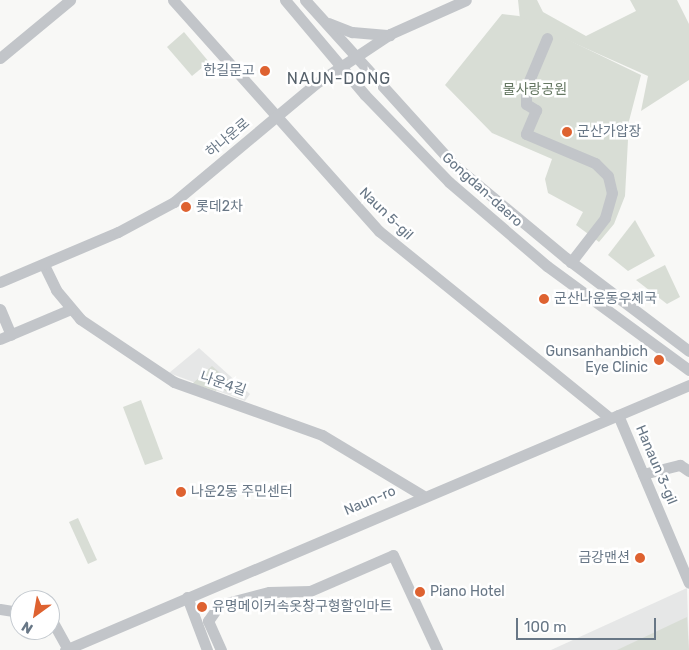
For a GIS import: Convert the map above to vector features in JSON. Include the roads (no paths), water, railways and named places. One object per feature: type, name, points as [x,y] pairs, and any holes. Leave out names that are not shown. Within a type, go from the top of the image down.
[{"type":"street","points":[[0,58],[70,0]]},
{"type":"street","name":"Naun 5-gil","points":[[173,0],[379,231],[614,416]]},
{"type":"street","name":"Gongdan-daero","points":[[305,0],[355,58],[454,165],[571,262],[689,351]]},
{"type":"street","name":"하나운로","points":[[0,282],[44,265],[174,202],[276,117],[341,67],[390,34],[466,0]]},
{"type":"street","name":"Gongdan-daero","points":[[286,1],[402,136],[499,227],[689,370]]},
{"type":"street","points":[[320,17],[352,32],[390,34]]},
{"type":"street","points":[[547,38],[526,88],[526,104],[536,110],[526,134],[595,163],[608,176],[612,193],[604,218],[571,262]]},
{"type":"street","name":"나운4길","points":[[44,265],[71,309],[174,382],[322,435],[422,495]]},
{"type":"street","points":[[0,309],[5,337],[71,309]]},
{"type":"street","name":"Naun-ro","points":[[67,649],[422,495],[689,385]]},
{"type":"street","name":"Hanaun 3-gil","points":[[614,416],[643,474],[689,583]]},
{"type":"street","points":[[643,474],[680,465],[689,471]]},
{"type":"street","points":[[221,650],[208,621],[218,605],[268,592],[310,591],[393,555],[437,650]]},
{"type":"street","points":[[187,597],[207,650]]},
{"type":"street","points":[[60,636],[67,649]]},
{"type":"place","name":"한길문고","points":[[265,71]]},
{"type":"place","name":"군산가압장","points":[[567,132]]},
{"type":"place","name":"롯데2차","points":[[186,207]]},
{"type":"place","name":"군산나운동우체국","points":[[544,299]]},
{"type":"place","name":"Gunsanhanbich Eye Clinic","points":[[659,360]]},
{"type":"place","name":"나운2동 주민센터","points":[[181,492]]},
{"type":"place","name":"금강맨션","points":[[640,558]]},
{"type":"place","name":"Piano Hotel","points":[[420,592]]},
{"type":"place","name":"유명메이커속옷창구형할인마트","points":[[202,607]]},
{"type":"district","name":"NAUN-DONG","points":[[339,79]]},
{"type":"park label","name":"물사랑공원","points":[[535,90]]}]
